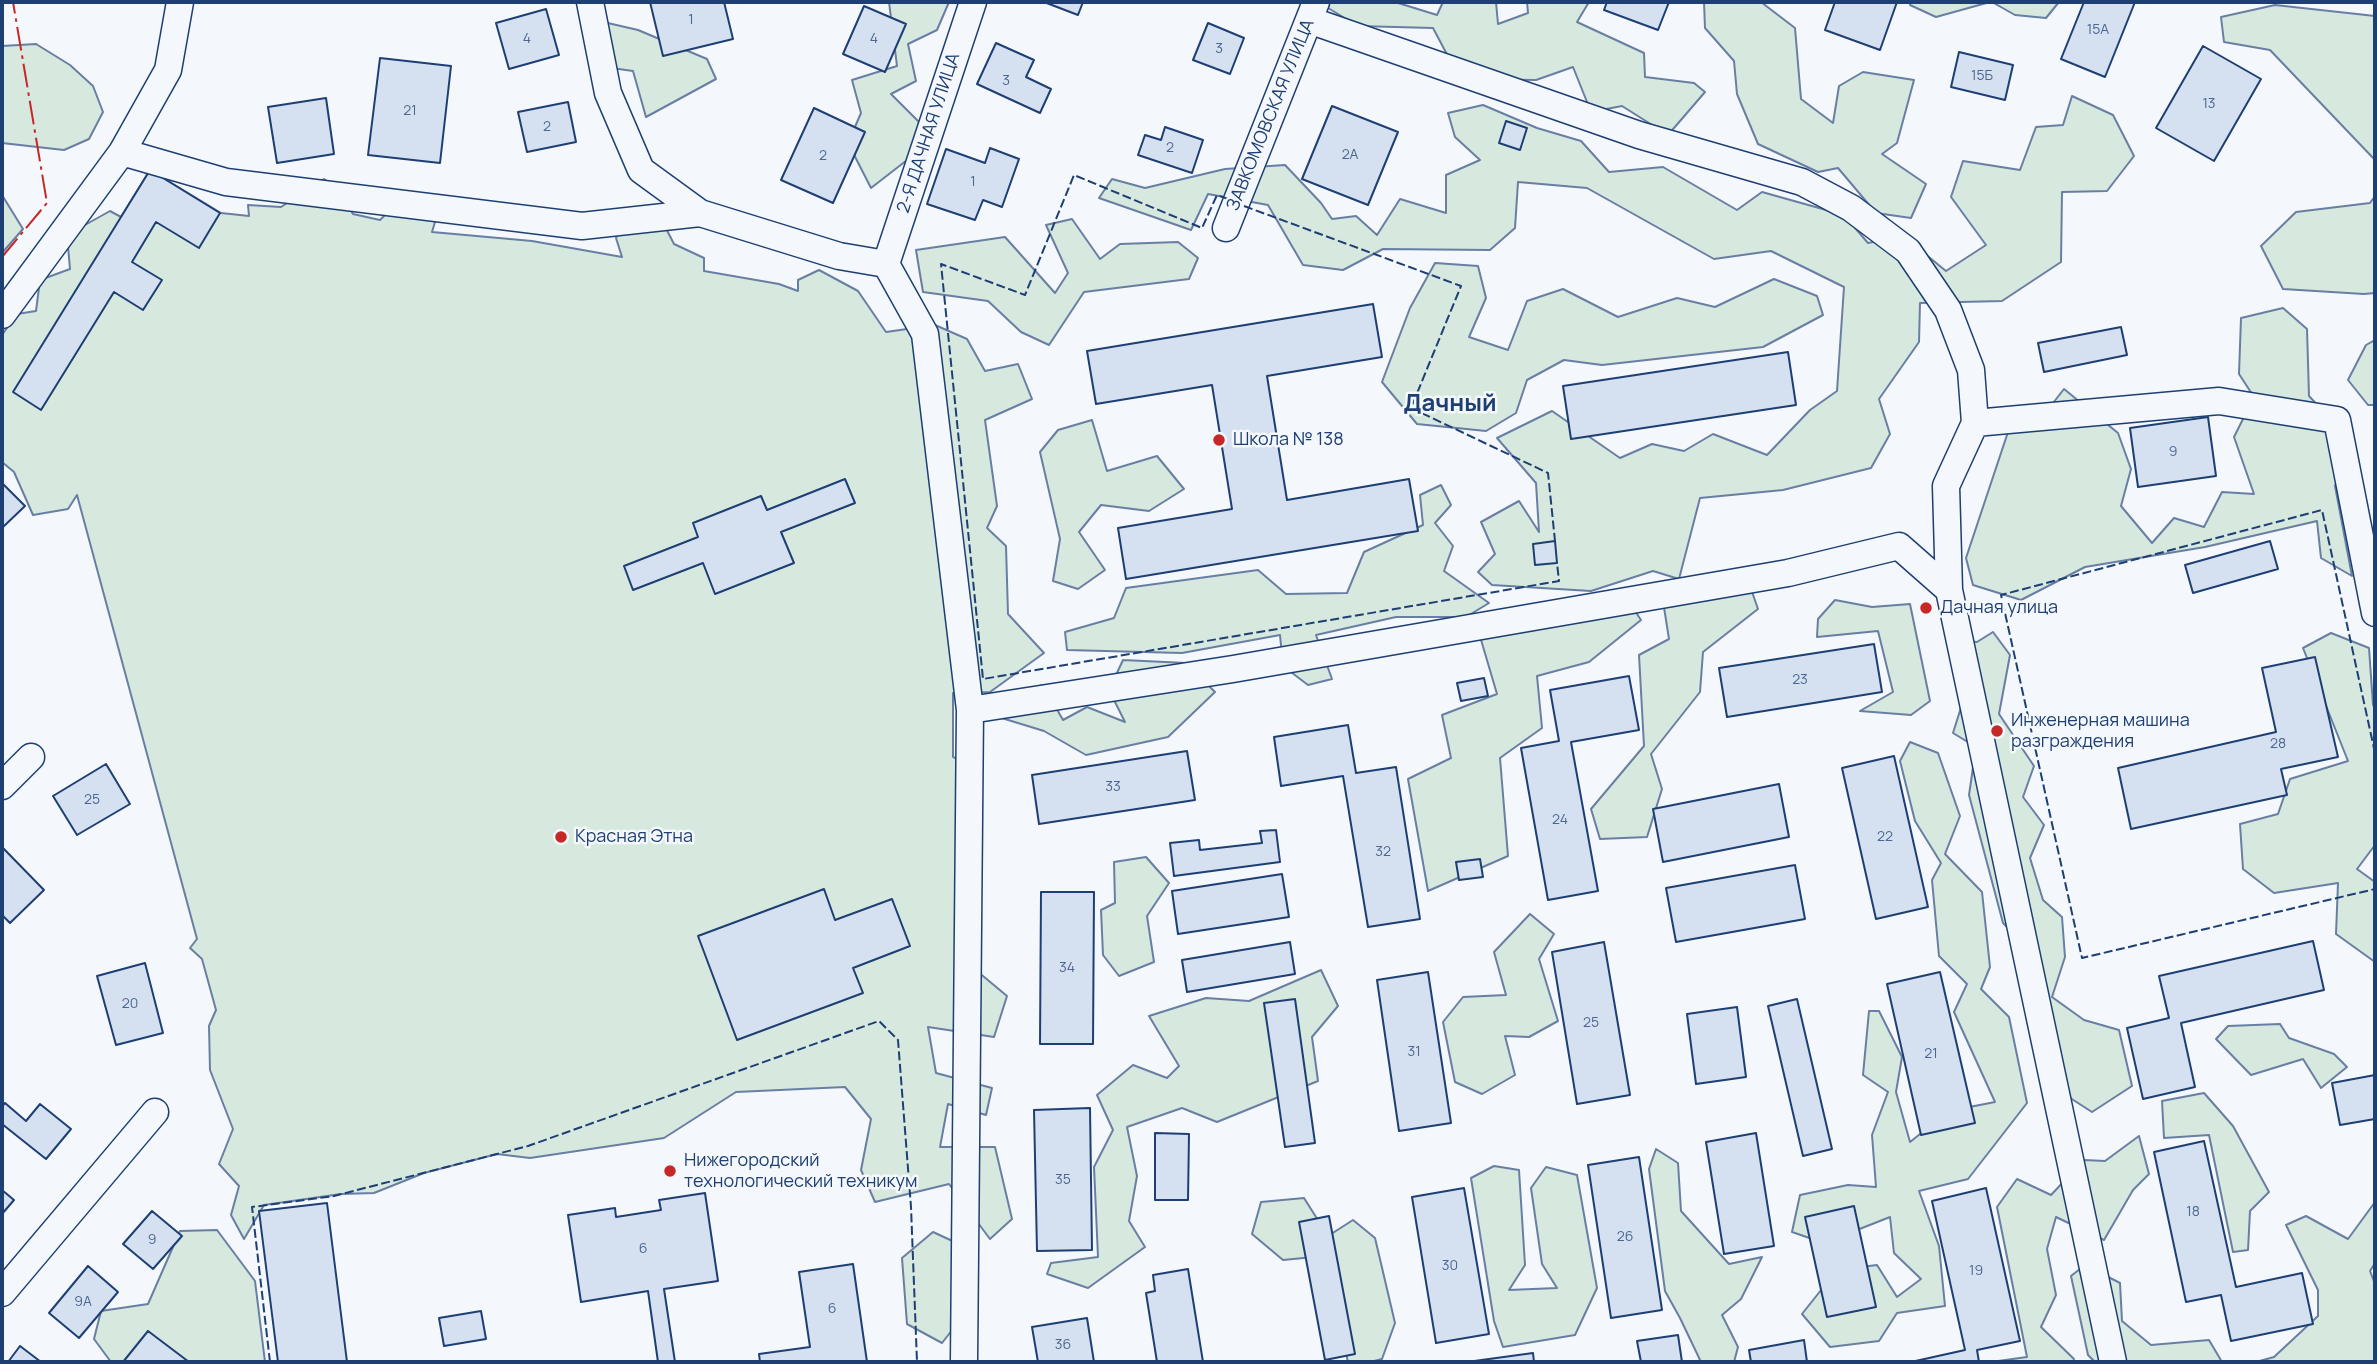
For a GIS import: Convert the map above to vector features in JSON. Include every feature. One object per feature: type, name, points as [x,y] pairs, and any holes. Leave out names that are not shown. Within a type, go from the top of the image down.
[{"type":"street","points":[[2,315],[122,152],[168,70],[180,2]]},
{"type":"street","points":[[590,2],[608,93],[641,170],[700,213],[839,257],[886,264],[925,334],[970,710],[964,1362]]},
{"type":"street","name":"2-Я ДАЧНАЯ УЛИЦА","points":[[886,264],[973,2]]},
{"type":"street","points":[[1313,11],[1639,135],[1802,182],[1851,208],[1908,251],[1948,310],[1971,370],[1975,423],[1945,486],[1949,590],[2113,1362]]},
{"type":"street","name":"ЗАВКОМОВСКАЯ УЛИЦА","points":[[1226,228],[1313,11]]},
{"type":"street","points":[[122,152],[226,182],[582,226],[700,213]]},
{"type":"street","points":[[1975,423],[2219,401],[2337,420],[2375,613]]},
{"type":"street","points":[[970,710],[1788,573],[1899,546],[1949,590]]},
{"type":"street","points":[[2,786],[31,757]]},
{"type":"street","points":[[2,1293],[155,1112]]},
{"type":"shaded area","points":[[889,2],[949,2],[937,30],[908,44],[916,81],[891,94],[919,122],[911,157],[871,188],[848,143],[861,113],[852,80],[897,66]]},
{"type":"shaded area","points":[[1318,2],[1395,2],[1437,15],[1443,2],[1496,2],[1498,24],[1528,13],[1527,2],[1589,2],[1577,22],[1644,53],[1645,77],[1694,83],[1705,92],[1668,135],[1622,106],[1591,112],[1573,67],[1536,80],[1460,79],[1433,28],[1358,26]]},
{"type":"shaded area","points":[[1704,2],[1761,2],[1795,28],[1801,99],[1833,123],[1839,86],[1863,72],[1914,80],[1897,143],[1882,154],[1926,184],[1911,218],[1876,213],[1838,168],[1818,172],[1758,144],[1737,94],[1734,61],[1705,28]]},
{"type":"shaded area","points":[[1911,2],[1990,2],[1936,17],[1910,5]]},
{"type":"shaded area","points":[[1992,2],[2059,2],[2046,18],[2015,15]]},
{"type":"shaded area","points":[[2275,5],[2375,16],[2375,160],[2270,50],[2224,42],[2221,17]]},
{"type":"shaded area","points":[[599,21],[638,30],[707,59],[716,79],[646,117],[633,71],[590,65]]},
{"type":"shaded area","points":[[36,44],[70,65],[93,86],[103,112],[89,139],[64,150],[2,143],[2,46]]},
{"type":"shaded area","points":[[2072,96],[2113,115],[2134,156],[2107,191],[2062,192],[2061,262],[2002,301],[1920,303],[1919,342],[1879,399],[1890,434],[1871,468],[1783,490],[1700,498],[1679,579],[1653,571],[1591,591],[1492,585],[1478,572],[1495,554],[1481,522],[1519,501],[1539,532],[1536,483],[1497,438],[1552,411],[1620,458],[1652,444],[1684,451],[1713,434],[1767,455],[1810,410],[1837,391],[1844,287],[1771,251],[1714,259],[1587,188],[1518,182],[1515,228],[1490,250],[1383,249],[1343,270],[1303,265],[1268,205],[1208,194],[1191,230],[1099,198],[1112,179],[1145,188],[1225,169],[1285,165],[1321,203],[1332,219],[1356,216],[1377,235],[1400,199],[1446,213],[1446,175],[1480,160],[1455,137],[1448,113],[1483,105],[1537,128],[1581,141],[1609,172],[1663,167],[1737,210],[1762,192],[1844,215],[1868,243],[1903,236],[1946,271],[1986,245],[1951,197],[1963,161],[2020,170],[2036,127],[2063,125]]},
{"type":"shaded area","name":"Красная Этна","points":[[150,170],[221,213],[249,216],[248,205],[281,207],[324,179],[339,188],[353,214],[380,220],[403,197],[417,198],[435,222],[432,232],[532,241],[622,257],[616,238],[627,212],[655,207],[674,244],[704,258],[704,271],[779,284],[798,291],[798,280],[819,270],[858,291],[886,332],[935,325],[967,339],[985,371],[1018,364],[1032,399],[985,420],[997,506],[987,528],[1006,546],[1008,614],[1044,653],[990,692],[953,693],[953,757],[982,769],[965,961],[1007,996],[994,1037],[928,1027],[936,1073],[992,1088],[986,1115],[948,1104],[940,1147],[995,1147],[1012,1219],[990,1239],[949,1184],[875,1202],[861,1170],[871,1119],[845,1087],[736,1092],[664,1138],[530,1158],[497,1154],[424,1173],[374,1193],[341,1194],[264,1205],[244,1239],[231,1215],[239,1186],[219,1164],[233,1129],[210,1070],[209,1026],[216,1010],[202,959],[190,948],[197,939],[77,495],[68,509],[33,515],[14,472],[2,462],[2,335],[17,314],[36,311],[40,280],[70,269],[67,235],[110,211],[121,217]]},
{"type":"shaded area","points":[[2,195],[23,229],[2,253]]},
{"type":"shaded area","points":[[2375,196],[2375,293],[2283,289],[2261,246],[2296,212],[2370,203]]},
{"type":"shaded area","points":[[1072,219],[1100,259],[1120,244],[1178,242],[1198,258],[1189,279],[1084,292],[1049,345],[1021,332],[988,301],[923,292],[916,250],[1005,237],[1055,293],[1068,273],[1046,225]]},
{"type":"shaded area","points":[[1435,263],[1478,266],[1486,298],[1469,337],[1508,350],[1527,301],[1563,289],[1618,317],[1677,298],[1715,307],[1774,279],[1817,296],[1823,315],[1763,347],[1602,365],[1564,360],[1527,380],[1516,413],[1486,431],[1417,424],[1382,382],[1410,308]]},
{"type":"shaded area","points":[[2283,308],[2307,329],[2309,396],[2350,440],[2335,486],[2352,576],[2321,558],[2317,521],[2205,547],[2085,567],[2021,600],[1973,585],[1966,558],[2008,432],[2035,426],[2064,389],[2118,433],[2131,469],[2121,506],[2152,543],[2174,518],[2204,527],[2222,492],[2254,494],[2234,437],[2254,397],[2239,374],[2241,318]]},
{"type":"shaded area","points":[[2375,340],[2375,405],[2368,405],[2348,380],[2366,345]]},
{"type":"shaded area","points":[[1092,420],[1107,471],[1157,456],[1184,489],[1149,511],[1101,505],[1079,532],[1105,570],[1078,589],[1053,581],[1060,539],[1040,452],[1058,430]]},
{"type":"shaded area","points":[[1441,485],[1451,505],[1435,523],[1453,546],[1444,571],[1489,603],[1466,617],[1396,617],[1316,635],[1332,679],[1308,685],[1283,666],[1280,635],[1182,653],[1067,650],[1065,632],[1114,618],[1126,588],[1258,570],[1286,594],[1347,593],[1364,552],[1423,525],[1420,495]]},
{"type":"shaded area","points":[[1750,586],[1758,609],[1703,652],[1700,692],[1651,754],[1662,789],[1647,837],[1600,839],[1591,809],[1644,746],[1639,655],[1669,639],[1663,601]]},
{"type":"shaded area","points":[[1835,600],[1872,607],[1910,604],[1930,701],[1911,715],[1860,711],[1893,692],[1878,631],[1817,637],[1818,619]]},
{"type":"shaded area","points":[[1631,605],[1641,620],[1589,662],[1537,676],[1542,728],[1500,758],[1508,856],[1428,891],[1408,779],[1451,758],[1442,715],[1497,694],[1479,633]]},
{"type":"shaded area","points":[[1993,632],[2010,655],[1999,714],[2034,766],[2023,797],[2044,825],[2030,858],[2043,900],[2062,917],[2065,957],[2052,997],[2084,1020],[2119,1030],[2132,1086],[2092,1112],[2050,1085],[2031,951],[2003,923],[1969,795],[1976,747],[1953,733],[1964,698],[1951,640],[1977,642]]},
{"type":"shaded area","points":[[2331,633],[2369,648],[2375,708],[2375,845],[2357,869],[2375,882],[2375,962],[2336,934],[2338,883],[2274,893],[2243,869],[2240,824],[2278,814],[2290,779],[2348,761],[2303,648]]},
{"type":"shaded area","points":[[1123,660],[1186,663],[1215,692],[1168,737],[1086,755],[1044,731],[995,716],[997,697],[1043,685],[1063,720],[1087,707],[1125,722],[1109,690]]},
{"type":"shaded area","points":[[1910,742],[1938,753],[1960,816],[1945,854],[1982,892],[1990,967],[1981,989],[2009,1017],[2027,1103],[1968,1179],[1919,1191],[1939,1246],[1945,1306],[1897,1313],[1879,1341],[1830,1347],[1802,1314],[1837,1270],[1877,1265],[1897,1297],[1921,1279],[1894,1253],[1890,1217],[1824,1243],[1792,1232],[1800,1195],[1848,1185],[1876,1187],[1872,1135],[1888,1092],[1863,1075],[1869,1011],[1879,1011],[1902,1057],[1896,1092],[1910,1142],[1949,1111],[1995,1102],[1954,1012],[1967,984],[1939,956],[1932,880],[1941,863],[1915,821],[1900,761]]},
{"type":"shaded area","points":[[1146,857],[1169,883],[1147,916],[1154,962],[1119,976],[1103,955],[1101,910],[1115,903],[1114,862]]},
{"type":"shaded area","points":[[1530,914],[1554,934],[1539,959],[1558,1021],[1529,1037],[1505,1036],[1515,1075],[1482,1094],[1455,1082],[1443,1022],[1463,997],[1506,995],[1494,952]]},
{"type":"shaded area","points":[[1321,970],[1338,1006],[1312,1037],[1318,1081],[1217,1122],[1182,1108],[1127,1127],[1137,1176],[1129,1221],[1145,1247],[1088,1288],[1047,1274],[1051,1263],[1098,1257],[1094,1167],[1113,1130],[1097,1095],[1133,1065],[1167,1078],[1179,1066],[1149,1016],[1206,998],[1249,1001]]},
{"type":"shaded area","points":[[2280,1024],[2289,1038],[2334,1054],[2347,1067],[2321,1088],[2303,1059],[2251,1075],[2216,1039],[2228,1026]]},
{"type":"shaded area","points":[[2204,1093],[2233,1126],[2269,1192],[2250,1211],[2248,1250],[2233,1252],[2209,1135],[2164,1138],[2162,1101]]},
{"type":"shaded area","points":[[2139,1136],[2149,1174],[2133,1190],[2104,1240],[2056,1217],[2047,1249],[2056,1295],[2041,1327],[2074,1359],[2073,1362],[1991,1362],[2027,1357],[1997,1207],[2017,1179],[2051,1195],[2084,1160],[2105,1161]]},
{"type":"shaded area","points":[[1656,1149],[1678,1163],[1681,1211],[1729,1264],[1762,1257],[1741,1299],[1722,1315],[1738,1347],[1734,1362],[1701,1362],[1665,1291],[1649,1169]]},
{"type":"shaded area","points":[[1494,1166],[1519,1170],[1525,1265],[1509,1290],[1557,1288],[1542,1264],[1531,1188],[1546,1167],[1577,1175],[1597,1288],[1575,1335],[1503,1347],[1494,1321],[1471,1178]]},
{"type":"shaded area","points":[[1304,1198],[1328,1236],[1353,1220],[1375,1238],[1395,1323],[1382,1359],[1348,1362],[1324,1256],[1283,1260],[1252,1234],[1261,1202]]},
{"type":"shaded area","points":[[2375,1202],[2375,1263],[2370,1271],[2375,1284],[2375,1362],[2256,1362],[2274,1357],[2318,1316],[2318,1290],[2286,1225],[2306,1216],[2348,1239]]},
{"type":"shaded area","points":[[217,1230],[255,1281],[265,1362],[111,1362],[94,1339],[101,1311],[148,1304],[180,1231]]},
{"type":"shaded area","points":[[933,1232],[959,1244],[960,1320],[942,1343],[907,1324],[902,1258]]},
{"type":"shaded area","points":[[2085,1265],[2120,1283],[2122,1321],[2151,1345],[2209,1340],[2222,1362],[2095,1362],[2088,1355],[2071,1276]]},
{"type":"building","points":[[650,2],[724,2],[733,39],[663,56]]},
{"type":"building","points":[[1044,2],[1083,2],[1078,15]]},
{"type":"building","points":[[1607,2],[1669,2],[1658,30],[1604,10]]},
{"type":"building","points":[[1835,2],[1897,2],[1880,50],[1825,30]]},
{"type":"building","points":[[2084,2],[2135,2],[2105,77],[2061,59]]},
{"type":"building","points":[[864,6],[906,24],[885,72],[843,54]]},
{"type":"building","points":[[546,9],[559,55],[509,69],[496,23]]},
{"type":"building","points":[[1208,23],[1244,38],[1230,74],[1193,60]]},
{"type":"building","points":[[996,43],[1034,60],[1026,77],[1051,89],[1040,113],[977,84]]},
{"type":"building","points":[[2203,46],[2261,79],[2214,161],[2156,128]]},
{"type":"building","points":[[1959,52],[2013,65],[2005,100],[1951,87]]},
{"type":"building","points":[[380,58],[451,66],[440,163],[368,155]]},
{"type":"building","points":[[326,98],[334,154],[277,163],[268,107]]},
{"type":"building","points":[[568,102],[576,142],[527,152],[518,112]]},
{"type":"building","points":[[1332,106],[1398,132],[1368,205],[1302,179]]},
{"type":"building","points":[[814,108],[865,132],[833,203],[781,180]]},
{"type":"building","points":[[1506,121],[1527,128],[1520,150],[1499,143]]},
{"type":"building","points":[[1165,127],[1203,140],[1192,173],[1138,155],[1145,135],[1161,140]]},
{"type":"building","points":[[990,148],[1019,159],[1002,207],[983,200],[975,220],[927,204],[946,149],[985,163]]},
{"type":"building","points":[[150,170],[220,213],[199,248],[156,222],[132,262],[162,280],[143,310],[114,292],[41,410],[13,392]]},
{"type":"building","points":[[1373,304],[1382,357],[1267,376],[1287,500],[1409,479],[1418,531],[1126,579],[1118,528],[1232,509],[1212,385],[1096,404],[1087,351]]},
{"type":"building","points":[[2121,327],[2127,355],[2044,372],[2038,343]]},
{"type":"building","points":[[1788,352],[1796,405],[1571,439],[1563,386]]},
{"type":"building","points":[[2208,417],[2216,476],[2138,487],[2130,428]]},
{"type":"building","points":[[845,479],[855,503],[781,532],[794,563],[715,594],[703,563],[633,590],[624,566],[698,537],[693,523],[761,496],[767,510]]},
{"type":"building","points":[[2,483],[25,506],[2,528]]},
{"type":"building","points":[[1555,541],[1557,563],[1535,565],[1533,544]]},
{"type":"building","points":[[2270,541],[2278,569],[2193,593],[2185,565]]},
{"type":"building","points":[[1874,644],[1882,692],[1727,717],[1719,668]]},
{"type":"building","points":[[2315,657],[2338,757],[2281,769],[2287,795],[2131,829],[2118,768],[2276,732],[2262,668]]},
{"type":"building","points":[[1629,676],[1639,730],[1571,742],[1598,891],[1548,900],[1521,748],[1559,741],[1550,690]]},
{"type":"building","points":[[1484,678],[1488,696],[1461,701],[1457,683]]},
{"type":"building","points":[[1348,725],[1356,773],[1396,767],[1420,919],[1368,927],[1343,776],[1281,786],[1274,737]]},
{"type":"building","points":[[1187,751],[1195,800],[1039,824],[1032,775]]},
{"type":"building","points":[[1894,756],[1928,907],[1876,919],[1842,768]]},
{"type":"building","points":[[106,764],[130,804],[77,835],[53,796]]},
{"type":"building","points":[[1779,784],[1789,837],[1663,862],[1653,809]]},
{"type":"building","points":[[1276,830],[1280,862],[1174,876],[1170,843],[1199,840],[1200,850],[1262,843],[1260,831]]},
{"type":"building","points":[[2,847],[44,890],[10,923],[2,915]]},
{"type":"building","points":[[1480,859],[1483,877],[1459,880],[1456,862]]},
{"type":"building","points":[[1795,865],[1805,919],[1676,942],[1666,888]]},
{"type":"building","points":[[1282,874],[1289,917],[1178,934],[1172,891]]},
{"type":"building","points":[[824,889],[835,920],[892,899],[910,946],[853,968],[863,993],[737,1040],[698,936]]},
{"type":"building","points":[[1041,892],[1094,892],[1093,1044],[1040,1044]]},
{"type":"building","points":[[2313,941],[2324,990],[2181,1023],[2195,1087],[2143,1099],[2127,1028],[2169,1018],[2159,976]]},
{"type":"building","points":[[1290,942],[1295,974],[1187,992],[1182,960]]},
{"type":"building","points":[[1604,942],[1630,1095],[1577,1104],[1552,952]]},
{"type":"building","points":[[145,963],[163,1033],[116,1045],[97,976]]},
{"type":"building","points":[[1428,972],[1451,1123],[1399,1131],[1377,980]]},
{"type":"building","points":[[1940,972],[1975,1123],[1921,1135],[1887,984]]},
{"type":"building","points":[[1295,999],[1315,1143],[1285,1147],[1264,1003]]},
{"type":"building","points":[[1797,999],[1832,1149],[1803,1156],[1768,1006]]},
{"type":"building","points":[[1737,1007],[1746,1077],[1696,1084],[1687,1014]]},
{"type":"building","points":[[2375,1075],[2375,1119],[2340,1125],[2332,1083]]},
{"type":"building","points":[[5,1103],[26,1121],[40,1104],[71,1129],[46,1159],[2,1124],[2,1107]]},
{"type":"building","points":[[1090,1108],[1092,1250],[1037,1251],[1034,1110]]},
{"type":"building","points":[[1155,1133],[1189,1134],[1188,1200],[1155,1200]]},
{"type":"building","points":[[1756,1133],[1774,1246],[1724,1254],[1706,1142]]},
{"type":"building","points":[[2204,1141],[2236,1287],[2302,1273],[2313,1324],[2231,1341],[2221,1295],[2186,1302],[2154,1152]]},
{"type":"building","points":[[1639,1157],[1662,1310],[1611,1318],[1588,1165]]},
{"type":"building","points":[[1464,1188],[1489,1334],[1436,1343],[1412,1197]]},
{"type":"building","points":[[1986,1188],[2020,1341],[1977,1350],[1979,1362],[1911,1362],[1965,1350],[1932,1201]]},
{"type":"building","points":[[2,1190],[14,1200],[2,1214]]},
{"type":"building","points":[[705,1193],[718,1281],[664,1289],[675,1362],[658,1362],[648,1291],[581,1302],[568,1215],[615,1208],[616,1217],[661,1210],[659,1200]]},
{"type":"building","points":[[327,1203],[347,1362],[278,1362],[259,1211]]},
{"type":"building","points":[[1854,1206],[1876,1307],[1827,1317],[1805,1217]]},
{"type":"building","points":[[152,1211],[182,1236],[153,1269],[123,1244]]},
{"type":"building","points":[[1329,1216],[1355,1354],[1325,1360],[1299,1222]]},
{"type":"building","points":[[853,1264],[867,1362],[760,1362],[759,1354],[810,1347],[799,1272]]},
{"type":"building","points":[[88,1266],[118,1292],[79,1338],[49,1313]]},
{"type":"building","points":[[1188,1269],[1203,1362],[1157,1362],[1146,1293],[1155,1291],[1153,1275]]},
{"type":"building","points":[[481,1311],[486,1339],[444,1346],[439,1318]]},
{"type":"building","points":[[1087,1318],[1094,1362],[1038,1362],[1032,1327]]},
{"type":"building","points":[[148,1331],[189,1362],[123,1362]]},
{"type":"building","points":[[1678,1335],[1682,1362],[1641,1362],[1637,1341]]},
{"type":"building","points":[[1804,1340],[1807,1362],[1751,1362],[1749,1350]]},
{"type":"building","points":[[20,1346],[41,1362],[8,1362]]},
{"type":"building","points":[[1533,1353],[1534,1362],[1467,1362]]},
{"type":"fence","points":[[1228,199],[1217,195],[1202,228],[1074,175],[1025,295],[941,264],[983,679],[1559,581],[1557,563]]},
{"type":"fence","points":[[1244,206],[1461,286],[1411,408],[1548,473],[1555,541]]},
{"type":"fence","points":[[2375,753],[2322,510],[2001,595],[2082,958],[2375,889]]},
{"type":"fence","points":[[270,1362],[252,1207],[334,1196],[528,1146],[879,1021],[898,1040],[911,1207],[917,1362]]},
{"type":"power","points":[[2,257],[47,203],[13,2]]},
{"type":"place","name":"Школа № 138","points":[[1219,440]]},
{"type":"place","name":"Дачная улица","points":[[1926,608]]},
{"type":"place","name":"Инженерная машина разграждения","points":[[1997,731]]},
{"type":"place","name":"Красная Этна","points":[[561,837]]},
{"type":"place","name":"Нижегородский технологический техникум","points":[[670,1171]]},
{"type":"district","name":"Дачный","points":[[1450,404]]}]
